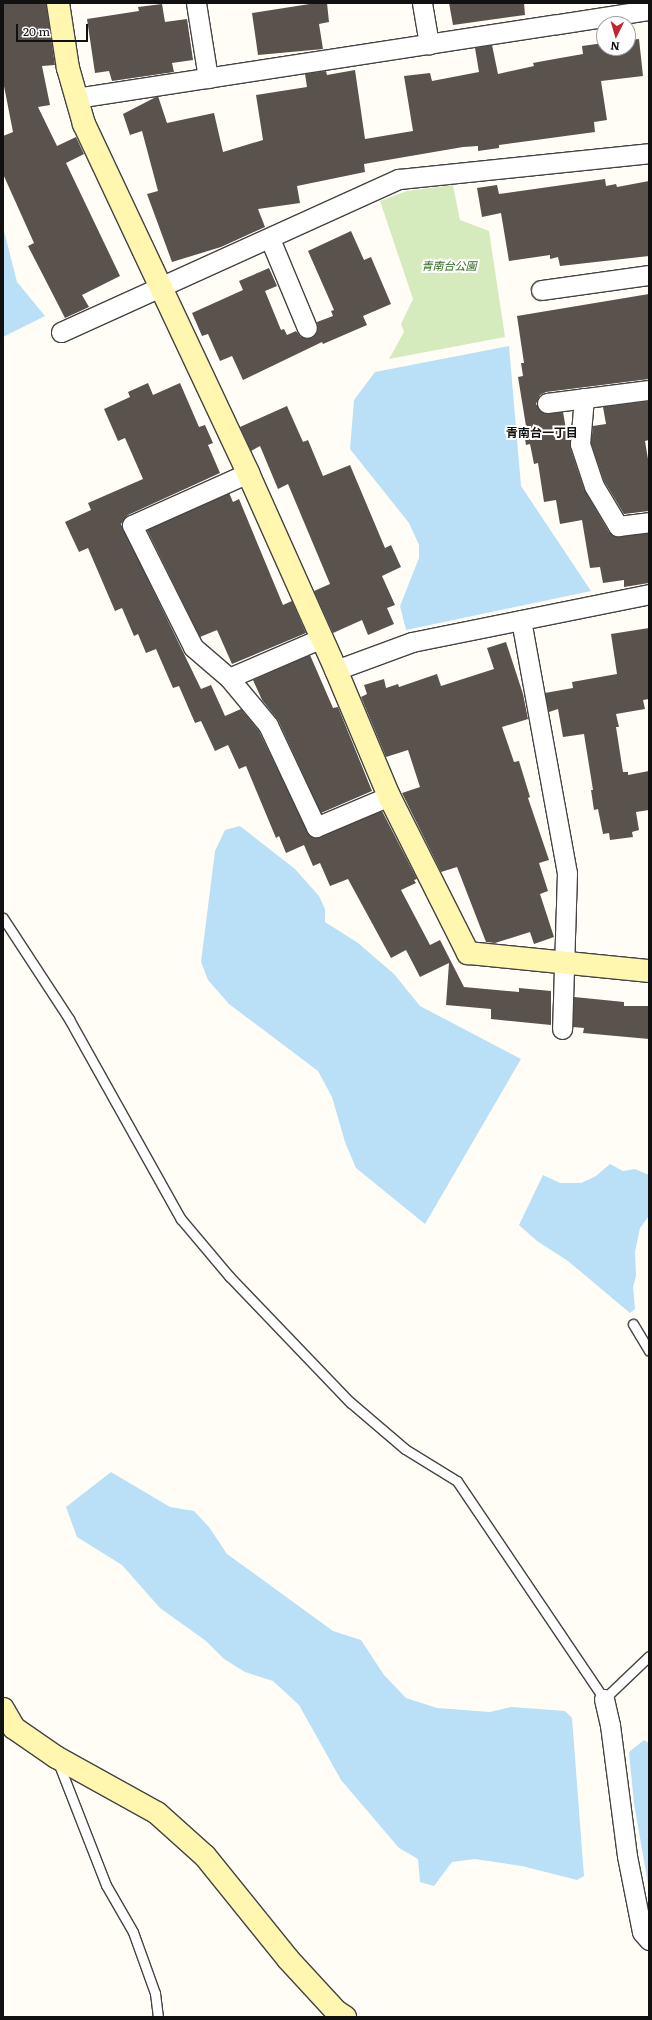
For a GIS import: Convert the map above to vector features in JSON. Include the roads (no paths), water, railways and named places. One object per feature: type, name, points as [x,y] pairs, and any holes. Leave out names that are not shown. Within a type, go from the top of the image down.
[{"type":"street","points":[[58,3],[68,68],[84,124],[248,473],[336,670],[389,796],[468,953],[649,971]]},
{"type":"street","points":[[196,3],[208,78]]},
{"type":"street","points":[[422,3],[429,44]]},
{"type":"street","points":[[76,98],[649,10]]},
{"type":"street","points":[[61,332],[270,239],[399,179],[649,153]]},
{"type":"street","points":[[270,239],[307,328]]},
{"type":"street","points":[[541,290],[649,275]]},
{"type":"street","points":[[547,403],[649,390]]},
{"type":"street","points":[[584,398],[580,444],[594,486],[618,526],[649,522]]},
{"type":"street","points":[[248,473],[132,525],[193,647],[229,678],[268,725],[316,827],[389,796]]},
{"type":"street","points":[[336,670],[412,642],[649,594]]},
{"type":"street","points":[[521,620],[567,873],[562,1029]]},
{"type":"street","points":[[229,678],[322,638]]},
{"type":"street","points":[[604,1699],[610,1725],[627,1856],[642,1932],[649,1940]]},
{"type":"street","points":[[3,1709],[14,1728],[56,1757],[157,1813],[173,1827],[204,1856],[288,1959],[336,2011],[345,2017]]},
{"type":"lane","points":[[3,918],[69,1019],[181,1219],[229,1276],[350,1402],[405,1449],[457,1481],[604,1699],[649,1656]]},
{"type":"lane","points":[[633,1324],[649,1350]]},
{"type":"lane","points":[[56,1757],[106,1885],[133,1932],[155,1993],[158,2017]]},
{"type":"water","points":[[3,227],[17,282],[45,316],[3,337]]},
{"type":"water","points":[[509,346],[521,486],[591,591],[406,630],[400,606],[419,558],[419,545],[409,523],[350,449],[354,400],[375,372]]},
{"type":"water","points":[[240,826],[295,869],[319,896],[325,909],[325,922],[358,943],[394,974],[420,1006],[521,1059],[425,1224],[356,1168],[345,1142],[332,1097],[318,1071],[229,1004],[208,980],[201,962],[215,851],[225,830]]},
{"type":"water","points":[[610,1164],[623,1171],[635,1169],[649,1175],[649,1216],[640,1228],[635,1252],[636,1276],[633,1287],[635,1309],[630,1313],[568,1261],[537,1241],[519,1225],[543,1175],[560,1183],[581,1183],[596,1176]]},
{"type":"water","points":[[111,1472],[170,1507],[194,1511],[209,1527],[227,1554],[333,1631],[361,1640],[384,1675],[406,1698],[437,1708],[490,1712],[511,1707],[565,1711],[572,1718],[584,1876],[577,1880],[522,1866],[475,1859],[452,1862],[434,1886],[420,1882],[418,1859],[399,1848],[341,1780],[299,1705],[273,1681],[245,1672],[224,1659],[206,1641],[160,1608],[122,1565],[77,1537],[66,1507]]},
{"type":"water","points":[[644,1740],[649,1743],[648,1884],[634,1803],[629,1752]]},
{"type":"district","name":"青南台一丁目","points":[[542,433]]},
{"type":"park label","name":"青南台公園","points":[[449,265]]}]
